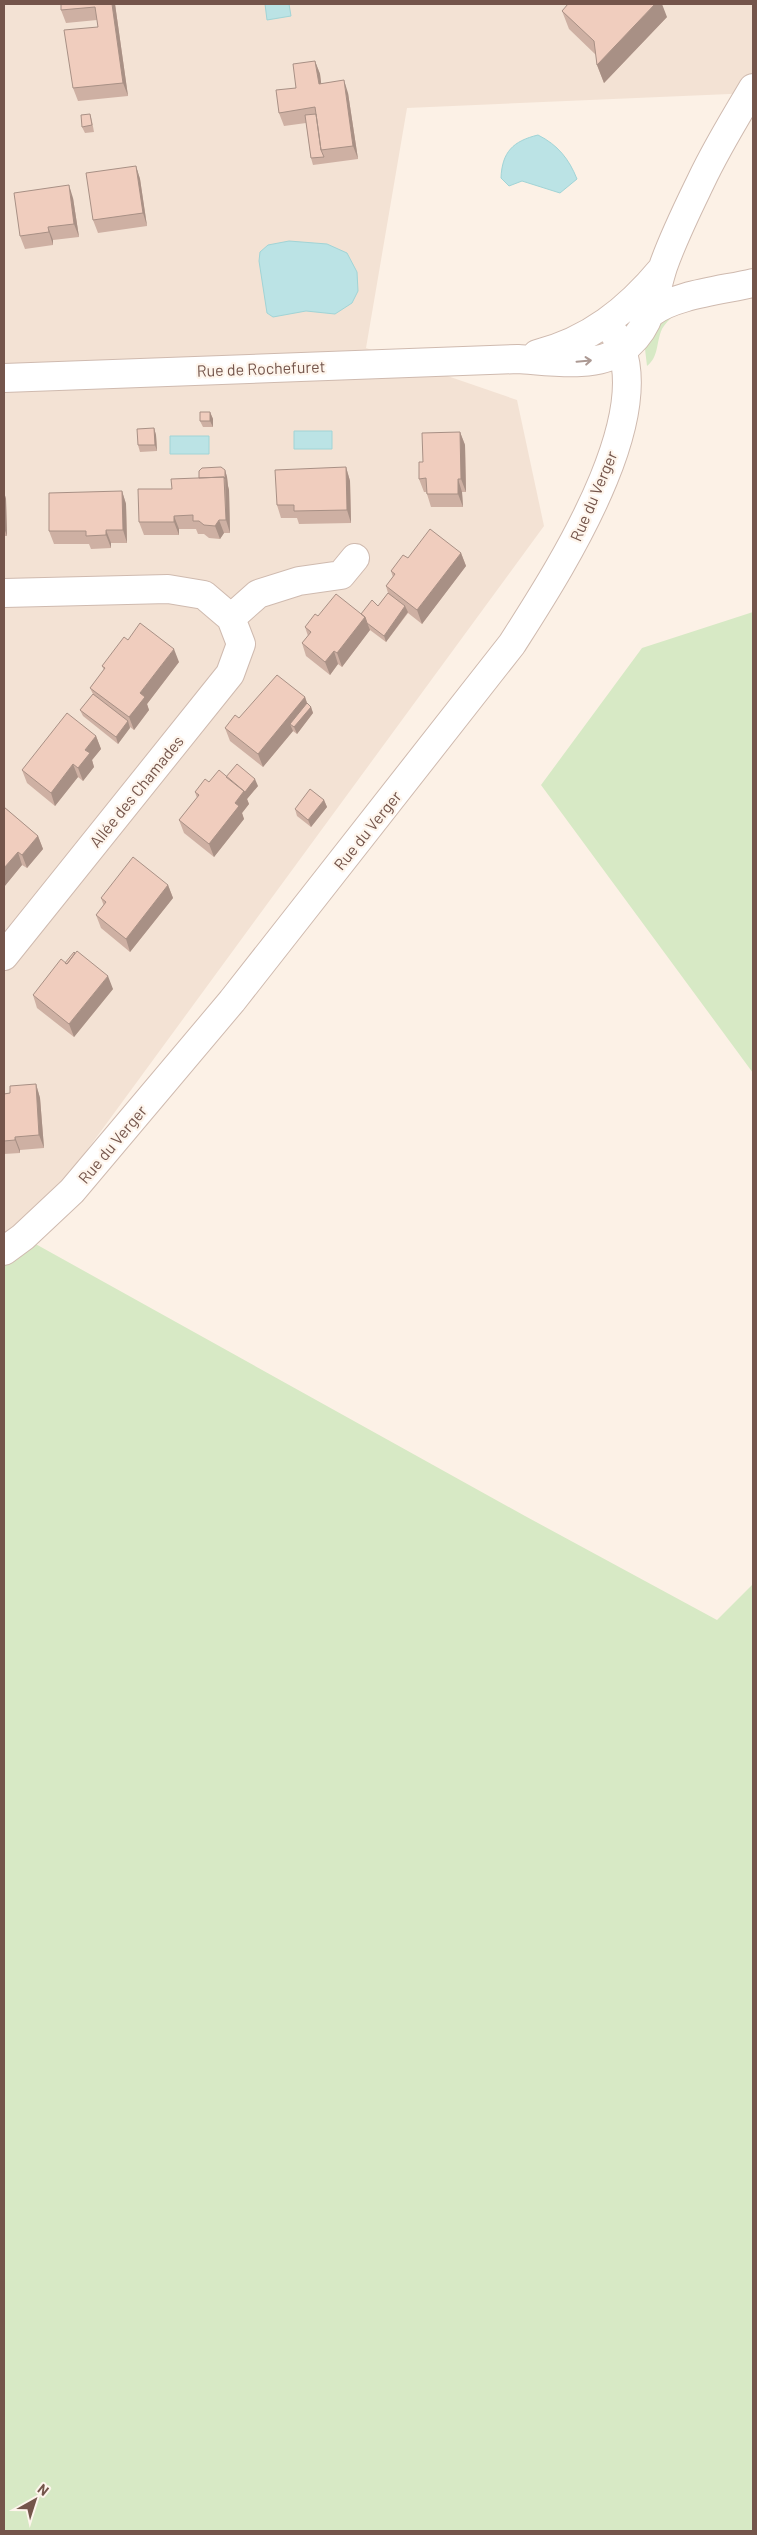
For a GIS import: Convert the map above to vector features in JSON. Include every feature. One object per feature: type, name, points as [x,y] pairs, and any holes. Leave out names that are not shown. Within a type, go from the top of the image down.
[{"type":"street","points":[[622,350],[641,330],[651,313],[663,268],[702,179],[753,88]]},
{"type":"street","points":[[663,268],[677,280],[692,289],[719,291]]},
{"type":"street","points":[[606,323],[635,298],[663,268]]},
{"type":"street","points":[[651,313],[667,303],[753,283]]},
{"type":"street","name":"Rue du Verger","points":[[4,1251],[23,1237],[72,1191],[219,1016],[512,644],[572,546],[598,494],[622,416],[626,380],[622,350],[616,336],[606,323]]},
{"type":"street","name":"Rue de Rochefuret","points":[[518,359],[572,342],[606,323]]},
{"type":"street","name":"Rue de Rochefuret","points":[[4,378],[518,359],[593,360],[622,350]]},
{"type":"street","points":[[231,618],[258,594],[299,581],[341,575],[354,558]]},
{"type":"street","name":"Allée des Chamades","points":[[4,593],[168,589],[204,594],[231,618],[241,644],[230,674],[4,956]]},
{"type":"shaded area","points":[[4,4],[753,4],[753,93],[407,108],[366,348],[517,400],[544,526],[71,1172],[4,1251]]},
{"type":"green space","points":[[679,311],[662,329],[654,358],[647,366],[645,349],[657,325]]},
{"type":"green space","points":[[753,612],[753,1073],[541,785],[642,648]]},
{"type":"green space","points":[[23,1237],[525,1516],[717,1620],[753,1584],[753,2531],[4,2531],[4,1251]]},
{"type":"water","points":[[265,4],[289,4],[291,16],[267,20]]},
{"type":"water","points":[[538,135],[562,153],[577,179],[560,193],[522,181],[509,186],[501,178],[504,161],[511,149],[516,144]]},
{"type":"water","points":[[289,241],[327,244],[347,253],[357,272],[358,291],[352,303],[335,314],[306,311],[273,317],[267,313],[259,261],[260,252],[268,245]]},
{"type":"water","points":[[294,431],[332,431],[332,449],[294,449]]},
{"type":"water","points":[[170,436],[209,436],[209,454],[170,454]]},
{"type":"building","points":[[61,4],[112,4],[123,83],[73,88],[64,30],[98,27],[95,7],[61,10]]},
{"type":"building","points":[[568,4],[655,4],[597,65],[594,41],[562,11]]},
{"type":"building","points":[[315,61],[319,84],[344,80],[353,146],[321,150],[315,107],[279,113],[276,90],[296,88],[293,64]]},
{"type":"building","points":[[90,114],[92,125],[82,127],[81,115]]},
{"type":"building","points":[[316,114],[321,150],[324,157],[311,158],[305,115]]},
{"type":"building","points":[[136,166],[143,213],[93,220],[86,173]]},
{"type":"building","points":[[69,185],[74,224],[48,227],[49,232],[20,236],[14,193]]},
{"type":"building","points":[[200,412],[210,412],[210,421],[200,421]]},
{"type":"building","points":[[154,428],[155,445],[138,445],[137,429]]},
{"type":"building","points":[[460,432],[461,479],[458,479],[458,494],[427,494],[426,478],[419,479],[419,462],[423,462],[422,433]]},
{"type":"building","points":[[221,467],[225,470],[225,479],[224,477],[199,478],[199,471],[202,468]]},
{"type":"building","points":[[346,467],[347,510],[294,511],[294,505],[277,505],[275,470]]},
{"type":"building","points":[[224,477],[226,520],[219,520],[215,526],[193,521],[193,515],[174,516],[174,522],[139,522],[138,489],[172,489],[171,479]]},
{"type":"building","points":[[122,491],[123,530],[106,530],[106,535],[86,536],[86,531],[49,531],[49,493]]},
{"type":"building","points":[[430,529],[461,553],[417,610],[386,586],[395,574],[391,571],[403,555],[408,558]]},
{"type":"building","points":[[388,593],[405,606],[384,636],[367,623],[365,617],[361,614],[372,600],[378,606]]},
{"type":"building","points":[[336,594],[365,617],[337,653],[334,651],[325,662],[302,643],[311,632],[305,627],[315,614],[318,616]]},
{"type":"building","points":[[140,623],[174,649],[140,693],[145,697],[129,717],[90,688],[105,668],[102,666],[124,637],[128,640]]},
{"type":"building","points":[[277,675],[305,697],[258,754],[225,728],[235,715],[239,718]]},
{"type":"building","points":[[93,694],[128,721],[116,737],[80,710]]},
{"type":"building","points":[[307,703],[311,707],[294,727],[290,724]]},
{"type":"building","points":[[67,713],[96,736],[85,750],[90,753],[78,768],[73,764],[51,793],[22,770]]},
{"type":"building","points":[[237,764],[255,779],[245,792],[226,777]]},
{"type":"building","points":[[219,770],[244,791],[235,803],[239,806],[209,844],[179,820],[199,795],[195,792],[205,779],[209,782]]},
{"type":"building","points":[[310,789],[324,800],[308,820],[295,809]]},
{"type":"building","points":[[4,807],[38,836],[22,855],[18,852],[4,868]]},
{"type":"building","points":[[133,857],[168,885],[126,939],[96,915],[106,902],[101,898]]},
{"type":"building","points":[[77,951],[108,976],[69,1024],[33,995],[61,959],[67,964]]},
{"type":"building","points":[[74,952],[67,964],[65,963]]},
{"type":"building","points":[[36,1084],[39,1135],[15,1137],[15,1140],[4,1141],[4,1094],[10,1093],[10,1086]]}]
